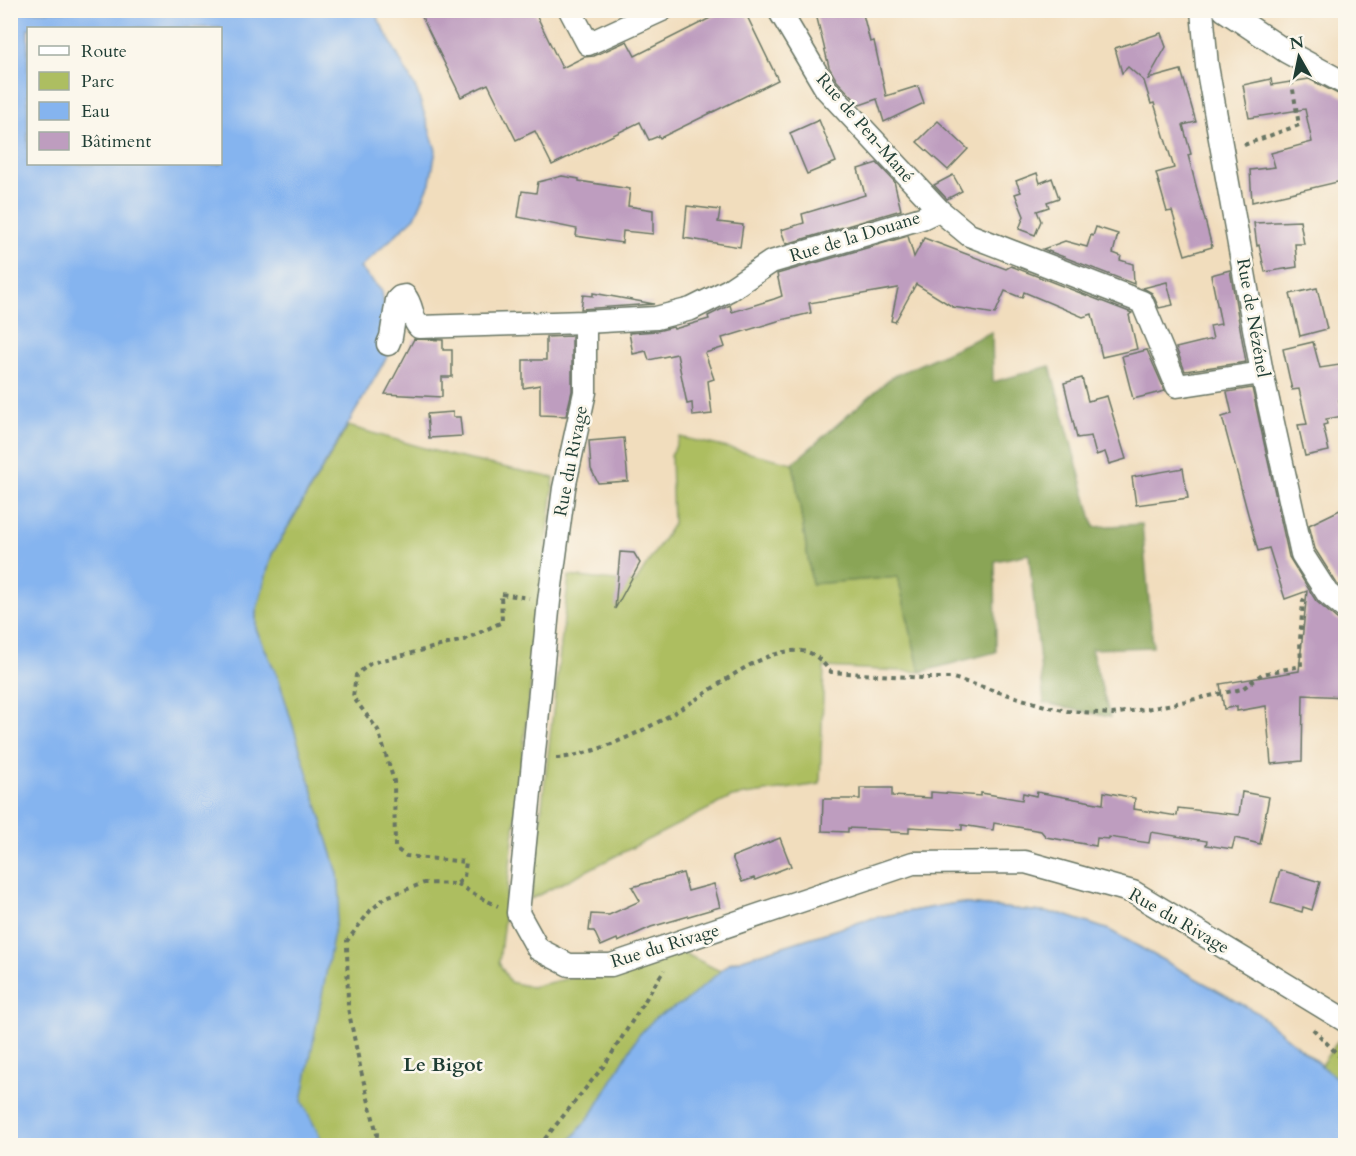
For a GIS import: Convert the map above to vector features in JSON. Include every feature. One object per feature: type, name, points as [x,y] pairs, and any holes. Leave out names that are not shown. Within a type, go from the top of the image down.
[{"type":"street","points":[[570,10],[588,44],[662,10]]},
{"type":"street","name":"Rue de Pen-Mané","points":[[779,10],[826,90],[939,210]]},
{"type":"street","name":"Rue de Nézénel","points":[[1202,10],[1207,66],[1263,373],[1302,554],[1327,593],[1346,609]]},
{"type":"street","points":[[1224,10],[1287,52],[1346,84]]},
{"type":"street","name":"Rue de la Douane","points":[[388,344],[392,337],[397,300],[400,297],[405,296],[409,300],[415,322],[419,327],[656,318],[691,309],[729,290],[771,262],[922,218],[939,210],[969,235],[1142,303],[1177,386],[1263,373]]},
{"type":"street","name":"Rue du Rivage","points":[[585,322],[585,392],[564,488],[549,601],[518,913],[538,949],[569,965],[611,965],[913,863],[1025,862],[1133,892],[1346,1021]]},
{"type":"path","points":[[1223,152],[1299,125],[1287,52]]},
{"type":"path","points":[[534,759],[567,758],[615,744],[693,702],[751,663],[786,652],[803,651],[818,658],[831,672],[953,678],[1066,711],[1112,714],[1158,707],[1242,689],[1262,674],[1301,666],[1303,600],[1318,580]]},
{"type":"path","points":[[457,884],[464,877],[466,862],[406,856],[396,848],[394,781],[378,730],[353,697],[356,675],[370,663],[464,640],[502,622],[501,594],[549,601]]},
{"type":"path","points":[[376,1146],[377,1134],[348,1008],[347,941],[370,911],[386,897],[424,883],[457,884],[495,905],[519,906]]},
{"type":"path","points":[[540,1146],[606,1063],[682,942]]},
{"type":"green space","points":[[992,332],[993,382],[1050,366],[1094,527],[1142,524],[1153,647],[1091,649],[1110,717],[1044,703],[1029,554],[995,561],[996,652],[920,672],[898,577],[812,584],[793,463],[892,377]]},
{"type":"green space","points":[[348,426],[452,456],[554,478],[499,963],[510,982],[531,987],[682,952],[720,971],[730,963],[873,918],[957,903],[1061,914],[1109,930],[1256,1012],[1321,1065],[1341,1037],[1345,1036],[1345,1145],[122,1145],[340,900],[338,874],[279,680],[256,629],[256,612],[272,554]]},
{"type":"green space","points":[[680,437],[793,463],[812,584],[898,577],[920,672],[824,667],[820,784],[732,797],[531,899],[569,576],[635,583],[673,524],[671,456]]},
{"type":"water","points":[[10,11],[374,11],[417,91],[436,150],[430,183],[415,217],[360,268],[382,291],[390,352],[272,554],[256,612],[256,629],[279,680],[338,874],[340,900],[302,1101],[324,1145],[11,1145]]},
{"type":"water","points":[[957,903],[1061,914],[1109,930],[1256,1012],[1345,1085],[1345,1145],[567,1145],[593,1112],[638,1036],[655,1018],[686,1001],[730,963],[873,918]]},
{"type":"building","points":[[436,10],[534,10],[562,68],[627,41],[635,56],[726,10],[744,10],[778,80],[660,138],[659,136],[649,140],[640,122],[552,165],[535,131],[516,140],[488,84],[461,97],[422,17]]},
{"type":"building","points":[[815,10],[862,10],[870,42],[874,41],[886,96],[918,86],[924,103],[884,122],[877,99],[860,105],[837,81],[829,67]]},
{"type":"building","points":[[1161,33],[1166,47],[1148,79],[1181,70],[1196,122],[1183,125],[1191,154],[1188,155],[1212,247],[1185,255],[1172,211],[1167,212],[1156,173],[1174,168],[1154,103],[1151,104],[1144,81],[1128,67],[1122,73],[1115,48]]},
{"type":"building","points":[[1271,79],[1272,85],[1309,79],[1346,98],[1346,180],[1252,202],[1250,170],[1275,167],[1271,153],[1312,142],[1305,109],[1249,118],[1243,85]]},
{"type":"building","points":[[819,120],[836,162],[807,174],[790,133]]},
{"type":"building","points":[[938,121],[968,149],[948,170],[917,142]]},
{"type":"building","points":[[877,163],[894,181],[901,210],[786,244],[781,230],[804,223],[802,214],[865,195],[858,169]]},
{"type":"building","points":[[1037,173],[1040,183],[1052,178],[1059,198],[1047,202],[1049,207],[1037,211],[1041,221],[1035,235],[1019,229],[1024,216],[1015,194],[1021,192],[1016,181]]},
{"type":"building","points":[[953,175],[962,191],[947,199],[934,185]]},
{"type":"building","points":[[562,176],[630,189],[628,206],[653,210],[653,234],[623,231],[622,243],[576,236],[577,229],[518,217],[522,191],[536,193],[538,182]]},
{"type":"building","points":[[687,206],[720,210],[718,222],[743,225],[740,247],[684,238]]},
{"type":"building","points":[[1300,221],[1304,244],[1295,244],[1297,267],[1265,272],[1259,245],[1257,246],[1254,223]]},
{"type":"building","points":[[1096,227],[1118,234],[1113,253],[1121,256],[1120,260],[1133,264],[1134,284],[1043,249],[1065,241],[1087,247]]},
{"type":"building","points":[[908,236],[914,257],[924,238],[1006,269],[1011,266],[1132,313],[1129,315],[1137,349],[1102,357],[1092,314],[1083,317],[1024,292],[1022,298],[1005,291],[995,314],[953,307],[916,284],[895,322],[891,321],[898,288],[809,303],[811,313],[722,338],[725,347],[705,353],[714,379],[708,381],[712,414],[693,416],[692,403],[687,404],[677,354],[649,360],[646,351],[633,354],[629,333],[657,331],[673,327],[674,329],[709,319],[708,316],[730,305],[732,312],[774,299],[782,296],[777,274]]},
{"type":"building","points":[[1230,270],[1246,362],[1185,371],[1176,348],[1213,339],[1210,326],[1221,324],[1211,275]]},
{"type":"building","points":[[1167,282],[1173,305],[1159,308],[1152,293],[1143,288]]},
{"type":"building","points":[[1317,288],[1327,329],[1300,336],[1290,294]]},
{"type":"building","points":[[593,293],[654,304],[581,309],[583,295],[593,296]]},
{"type":"building","points":[[572,336],[572,391],[566,416],[540,415],[540,385],[523,388],[523,360],[546,360],[546,337]]},
{"type":"building","points":[[414,339],[443,340],[443,350],[452,350],[452,377],[442,377],[442,397],[385,394]]},
{"type":"building","points":[[1313,342],[1320,368],[1346,364],[1346,399],[1339,400],[1343,416],[1326,419],[1327,424],[1323,425],[1329,451],[1305,456],[1298,425],[1307,424],[1299,389],[1292,390],[1283,349]]},
{"type":"building","points":[[1147,350],[1165,391],[1133,399],[1122,356]]},
{"type":"building","points":[[1082,378],[1088,401],[1107,396],[1126,459],[1109,464],[1105,452],[1096,455],[1091,436],[1077,438],[1064,383]]},
{"type":"building","points":[[1252,388],[1289,557],[1316,601],[1337,619],[1346,622],[1346,697],[1303,695],[1302,761],[1271,764],[1266,706],[1237,711],[1237,706],[1224,709],[1220,684],[1299,671],[1307,591],[1285,599],[1269,548],[1258,551],[1222,417],[1232,414],[1227,392]]},
{"type":"building","points":[[453,412],[453,417],[460,417],[462,436],[429,438],[427,414]]},
{"type":"building","points":[[624,438],[628,481],[598,483],[591,469],[589,441]]},
{"type":"building","points":[[1183,468],[1188,498],[1136,505],[1132,477]]},
{"type":"building","points":[[1346,507],[1346,591],[1337,584],[1315,549],[1309,525]]},
{"type":"building","points":[[620,552],[634,553],[640,563],[615,609]]},
{"type":"building","points":[[860,788],[892,788],[892,796],[931,798],[931,792],[981,796],[981,793],[1022,800],[1023,793],[1036,796],[1037,792],[1103,804],[1104,792],[1135,798],[1134,809],[1177,816],[1178,808],[1239,815],[1242,792],[1269,797],[1260,844],[1235,838],[1232,849],[1206,845],[1207,841],[1151,832],[1149,843],[1109,837],[1109,839],[1097,838],[1096,846],[1046,837],[1041,831],[994,823],[993,830],[962,825],[962,830],[909,827],[909,833],[848,828],[848,832],[822,831],[823,799],[860,799]]},
{"type":"building","points":[[780,838],[791,866],[755,880],[754,878],[742,882],[732,857]]},
{"type":"building","points":[[1280,870],[1320,882],[1312,910],[1303,907],[1302,912],[1271,903]]},
{"type":"building","points":[[683,873],[688,891],[714,884],[720,907],[651,927],[618,942],[617,939],[601,946],[594,931],[589,931],[591,914],[609,915],[640,901],[632,887]]},
{"type":"district","name":"Le Bigot","points":[[443,1064]]}]
